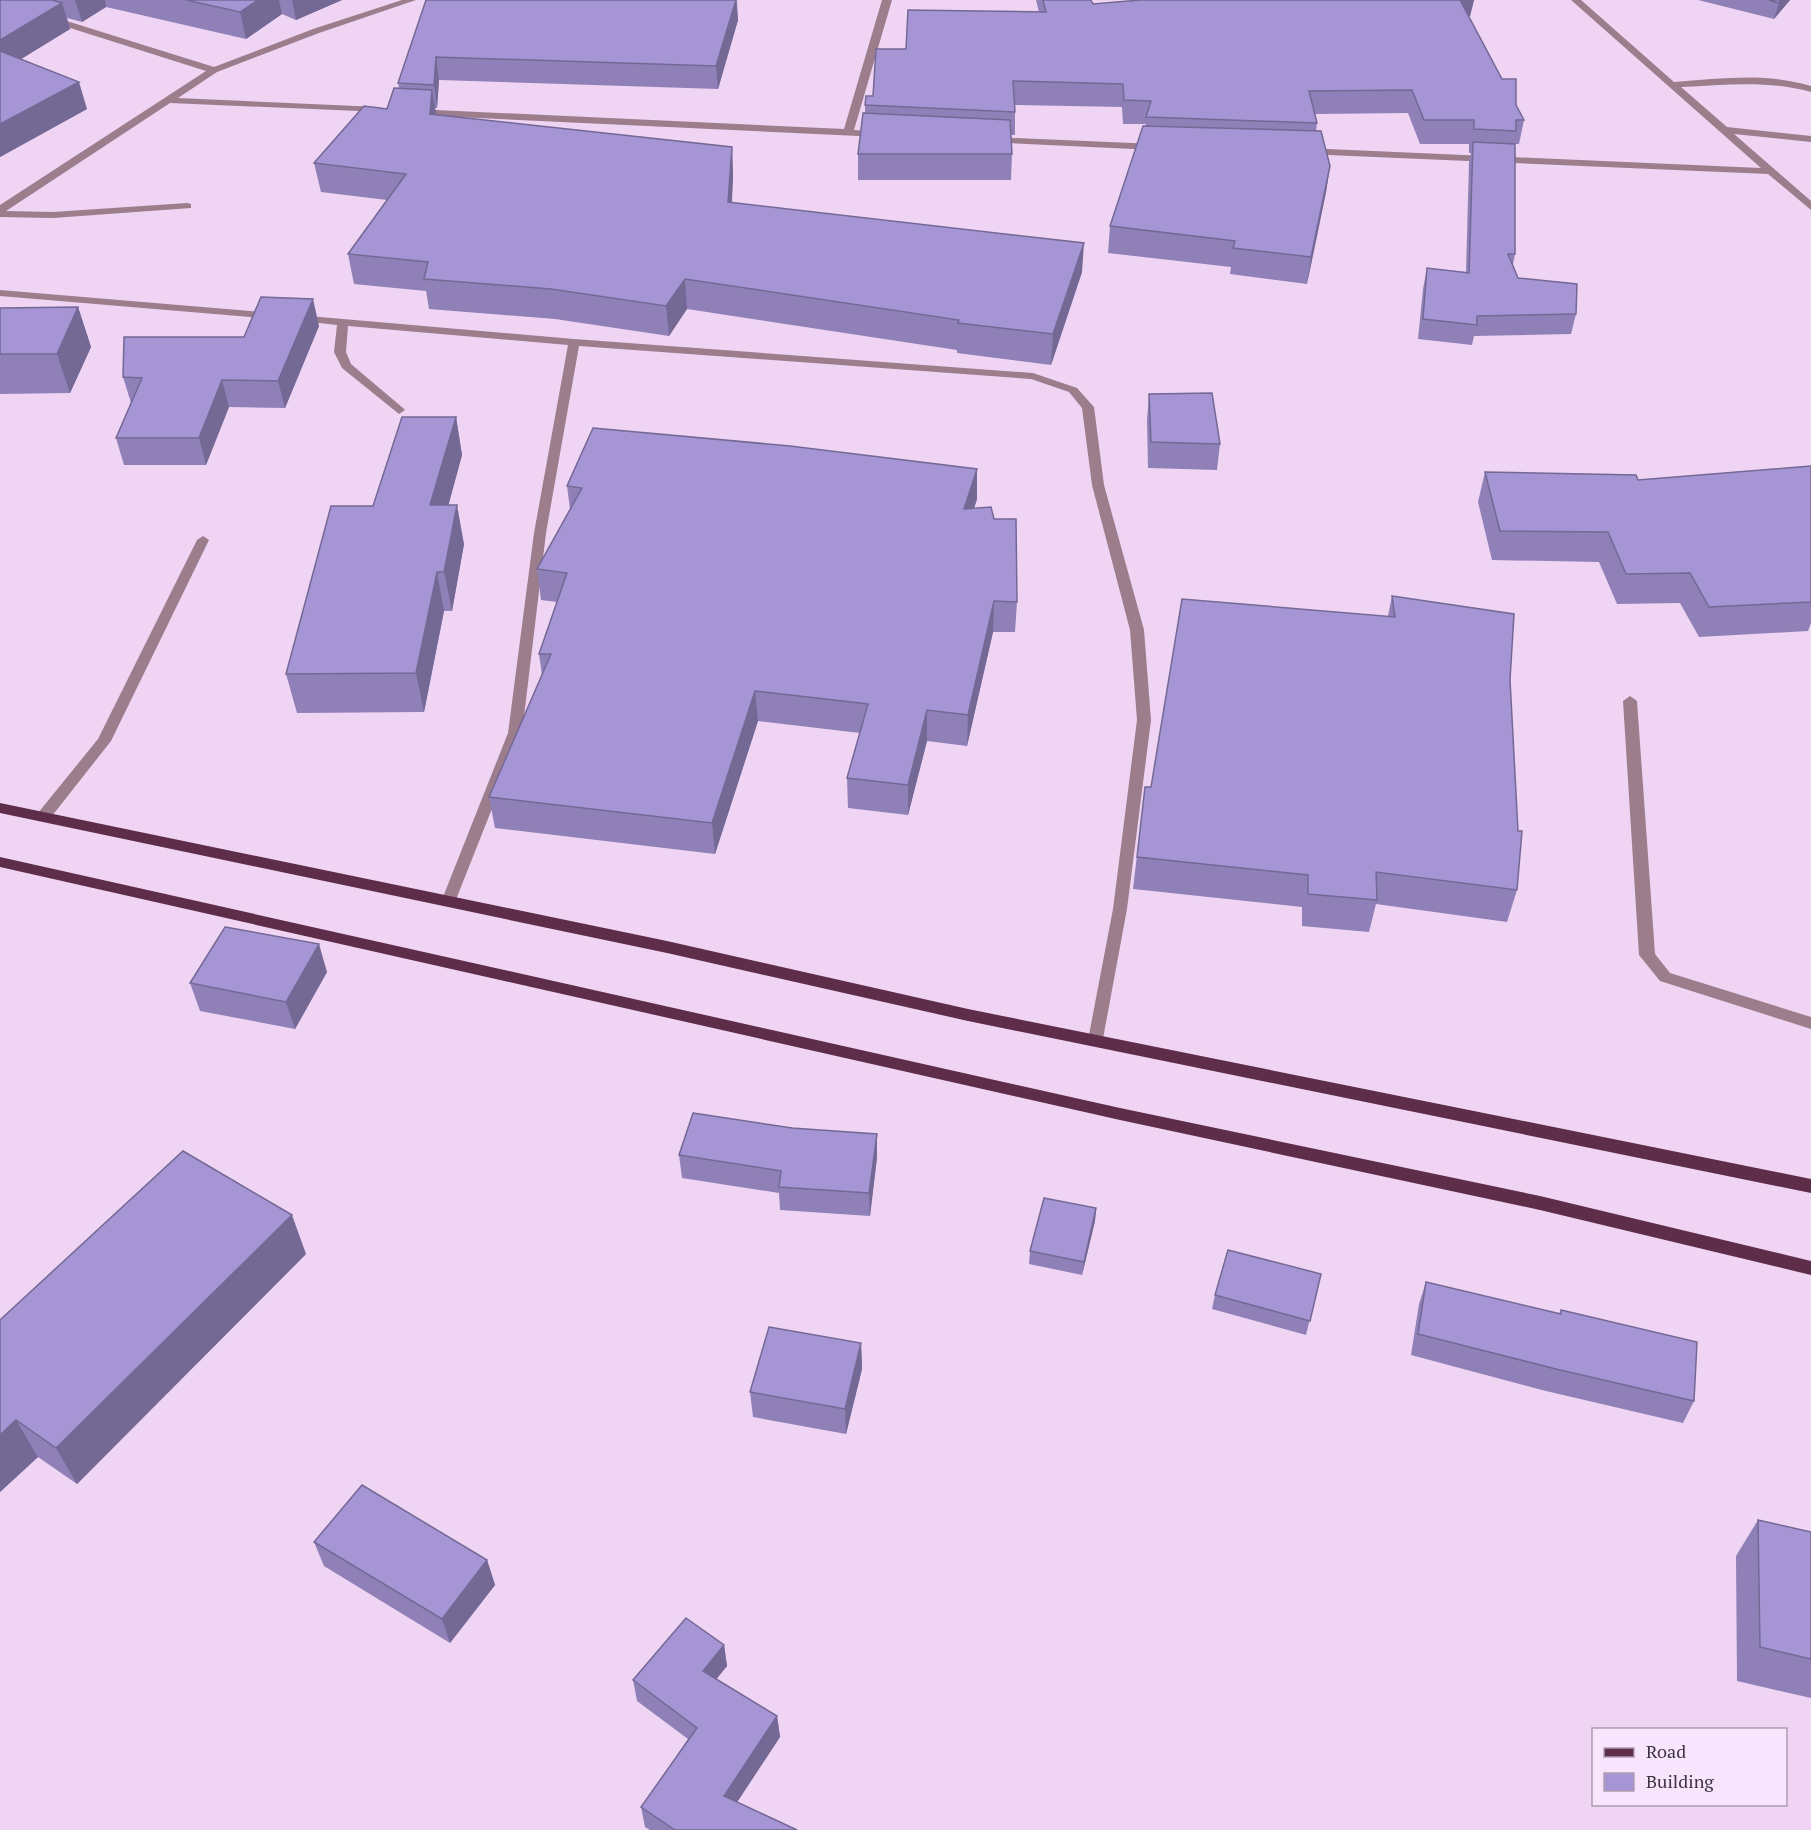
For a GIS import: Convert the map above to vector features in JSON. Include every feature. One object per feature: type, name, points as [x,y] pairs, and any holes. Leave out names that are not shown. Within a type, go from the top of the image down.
[{"type":"main road","points":[[0,808],[667,947],[968,1015],[1811,1186]]},
{"type":"main road","points":[[0,862],[1109,1111],[1540,1203],[1811,1268]]},
{"type":"street","points":[[0,212],[214,70],[316,31],[411,0]]},
{"type":"street","points":[[848,132],[887,0]]},
{"type":"street","points":[[1576,0],[1638,58],[1727,130],[1811,207]]},
{"type":"street","points":[[46,17],[214,70]]},
{"type":"street","points":[[1672,85],[1772,82],[1811,89]]},
{"type":"street","points":[[170,100],[389,111]]},
{"type":"street","points":[[401,111],[892,135]]},
{"type":"street","points":[[1727,130],[1811,139]]},
{"type":"street","points":[[984,140],[1172,147]]},
{"type":"street","points":[[1290,151],[1770,171]]},
{"type":"street","points":[[0,212],[53,215],[187,206]]},
{"type":"street","points":[[0,293],[574,342],[1033,376],[1073,390],[1088,407],[1098,484],[1137,630],[1144,720],[1120,909],[1096,1040]]},
{"type":"street","points":[[343,322],[340,352],[346,366],[399,410]]},
{"type":"street","points":[[448,902],[515,733],[540,533],[574,342]]},
{"type":"street","points":[[44,816],[104,741],[203,540]]},
{"type":"street","points":[[1630,701],[1647,955],[1665,976],[1811,1023]]},
{"type":"building","points":[[0,0],[52,0],[62,3],[0,40]]},
{"type":"building","points":[[186,0],[258,0],[240,12]]},
{"type":"building","points":[[426,0],[736,0],[716,66],[436,57],[434,85],[398,83]]},
{"type":"building","points":[[1043,0],[1091,0],[1093,4],[1140,0],[1460,0],[1502,79],[1516,79],[1516,105],[1524,120],[1516,120],[1516,131],[1474,129],[1474,120],[1424,120],[1412,90],[1309,91],[1317,123],[1146,117],[1151,101],[1124,100],[1123,84],[1013,81],[1015,112],[865,105],[866,96],[873,96],[876,49],[906,49],[908,10],[1046,12]]},
{"type":"building","points":[[0,51],[79,82],[0,124]]},
{"type":"building","points":[[394,88],[432,90],[430,114],[732,147],[728,202],[1084,243],[1053,334],[958,323],[959,320],[685,279],[666,306],[551,289],[424,279],[428,262],[348,254],[406,174],[314,163],[364,106],[387,109]]},
{"type":"building","points":[[863,113],[1010,120],[1012,154],[858,154]]},
{"type":"building","points":[[1143,126],[1321,131],[1330,166],[1311,257],[1233,248],[1235,241],[1110,226]]},
{"type":"building","points":[[1473,142],[1515,144],[1515,254],[1508,254],[1518,278],[1577,284],[1576,314],[1477,316],[1477,325],[1423,319],[1427,268],[1469,273]]},
{"type":"building","points":[[261,297],[313,299],[278,381],[222,380],[199,438],[116,438],[142,378],[123,377],[124,337],[244,337]]},
{"type":"building","points":[[78,307],[57,354],[0,354],[0,308]]},
{"type":"building","points":[[1212,393],[1220,444],[1151,442],[1149,394]]},
{"type":"building","points":[[402,417],[456,417],[430,505],[457,505],[444,572],[437,572],[416,673],[286,674],[331,506],[373,506]]},
{"type":"building","points":[[593,428],[790,446],[977,469],[964,509],[991,507],[994,519],[1016,519],[1017,602],[994,601],[968,715],[927,710],[908,785],[847,778],[868,704],[755,691],[712,823],[489,797],[551,654],[539,654],[567,573],[537,569],[582,488],[567,486]]},
{"type":"building","points":[[1811,466],[1811,602],[1709,607],[1690,573],[1626,574],[1608,532],[1500,531],[1485,472],[1636,475],[1638,480]]},
{"type":"building","points":[[1392,596],[1514,614],[1510,680],[1518,831],[1522,831],[1517,890],[1376,872],[1377,900],[1308,894],[1308,875],[1137,857],[1145,787],[1151,787],[1182,599],[1395,617]]},
{"type":"building","points":[[225,927],[319,944],[286,1002],[190,983]]},
{"type":"building","points":[[693,1113],[792,1128],[877,1134],[869,1193],[779,1187],[781,1171],[679,1155]]},
{"type":"building","points":[[183,1151],[292,1215],[56,1448],[16,1420],[0,1435],[0,1320]]},
{"type":"building","points":[[1044,1198],[1096,1208],[1084,1262],[1030,1251]]},
{"type":"building","points":[[1228,1250],[1321,1274],[1310,1321],[1215,1295]]},
{"type":"building","points":[[1426,1282],[1561,1314],[1561,1310],[1697,1342],[1694,1401],[1418,1334]]},
{"type":"building","points":[[769,1327],[861,1343],[845,1409],[750,1392]]},
{"type":"building","points":[[362,1485],[487,1560],[442,1619],[314,1542]]},
{"type":"building","points":[[1758,1520],[1811,1532],[1811,1659],[1760,1647]]},
{"type":"building","points":[[686,1618],[724,1645],[703,1671],[777,1716],[724,1796],[797,1830],[675,1830],[641,1807],[697,1728],[633,1680]]}]
